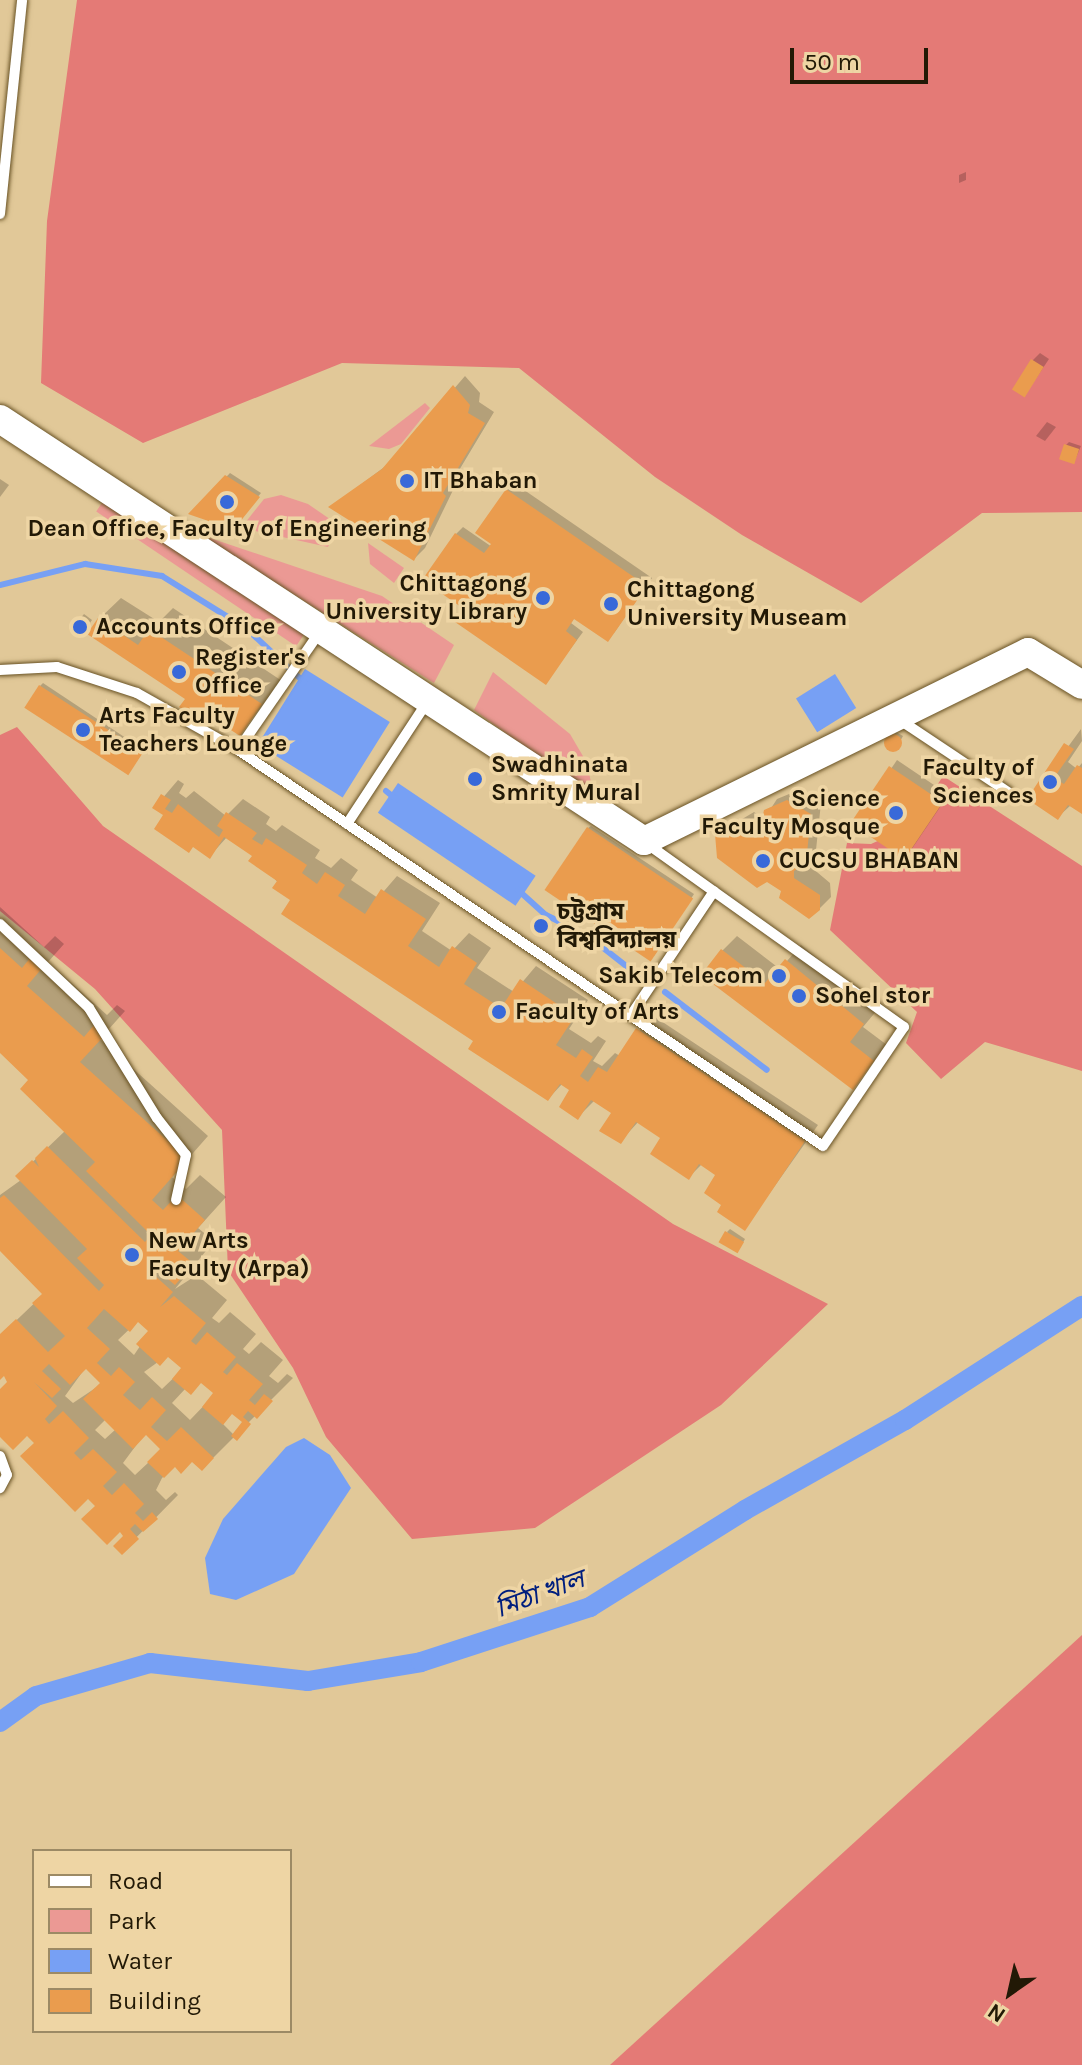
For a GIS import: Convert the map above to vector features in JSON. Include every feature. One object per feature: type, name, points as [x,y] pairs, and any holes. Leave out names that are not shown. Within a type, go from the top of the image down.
[{"type":"street","points":[[0,419],[644,841],[898,719],[1028,652],[1082,685]]},
{"type":"lane","points":[[0,214],[22,0]]},
{"type":"lane","points":[[238,750],[321,630]]},
{"type":"lane","points":[[0,670],[57,667],[137,693],[238,750],[823,1146],[904,1027],[644,841]]},
{"type":"lane","points":[[347,824],[429,700]]},
{"type":"lane","points":[[898,719],[1008,792]]},
{"type":"lane","points":[[631,1015],[714,891]]},
{"type":"lane","points":[[0,924],[89,1008],[148,1105],[186,1155],[176,1200]]},
{"type":"lane","points":[[0,1456],[7,1475],[0,1488]]},
{"type":"green space","points":[[425,403],[430,408],[401,444],[389,449],[369,446]]},
{"type":"green space","points":[[108,494],[308,629],[296,646],[96,511]]},
{"type":"green space","points":[[281,495],[308,504],[337,524],[328,547],[241,528],[264,499]]},
{"type":"green space","points":[[198,534],[382,596],[454,645],[434,683]]},
{"type":"green space","points":[[368,543],[404,568],[394,583],[370,564]]},
{"type":"green space","points":[[493,672],[570,734],[587,763],[594,797],[474,710]]},
{"type":"shaded area","points":[[77,0],[1082,0],[1082,512],[982,513],[861,603],[742,535],[655,477],[519,368],[342,363],[143,443],[41,383],[47,221]]},
{"type":"shaded area","points":[[17,727],[103,826],[673,1224],[828,1304],[721,1405],[535,1528],[412,1539],[326,1437],[293,1368],[228,1271],[222,1130],[95,989],[0,911],[0,735]]},
{"type":"shaded area","points":[[943,776],[1082,866],[1082,1071],[985,1042],[941,1079],[906,1043],[917,1012],[830,930],[847,843],[871,844],[911,826]]},
{"type":"shaded area","points":[[1082,1635],[1082,2065],[610,2065]]},
{"type":"water","points":[[305,669],[390,722],[343,797],[258,744]]},
{"type":"water","points":[[835,674],[856,708],[817,732],[796,698]]},
{"type":"water","points":[[398,783],[536,876],[515,906],[378,813]]},
{"type":"water","points":[[304,1438],[330,1455],[351,1488],[294,1574],[236,1600],[210,1594],[205,1558],[223,1519],[286,1447]]},
{"type":"building","points":[[1031,359],[1044,367],[1025,397],[1012,390]]},
{"type":"building","name":"IT Bhaban","points":[[453,385],[470,405],[468,413],[485,423],[443,493],[446,496],[414,561],[328,507],[382,469]]},
{"type":"building","points":[[1064,444],[1079,449],[1074,464],[1059,459]]},
{"type":"building","name":"Dean Office, Faculty of Engineering","points":[[225,475],[260,497],[239,523],[229,519],[223,526],[188,514]]},
{"type":"building","name":"Chittagong University Library","points":[[506,489],[647,586],[608,642],[574,619],[566,631],[577,640],[546,685],[455,622],[464,609],[422,580],[455,533],[484,553],[491,544],[475,533]]},
{"type":"building","name":"Accounts Office","points":[[79,616],[91,624],[81,638],[69,630]]},
{"type":"building","name":"Register's Office","points":[[98,618],[138,645],[149,629],[262,704],[240,736],[199,709],[194,717],[179,707],[185,699],[87,634]]},
{"type":"building","name":"Arts Faculty Teachers Lounge","points":[[39,685],[143,753],[128,775],[24,708]]},
{"type":"building","points":[[889,734],[897,734],[902,743],[900,750],[889,752],[884,747],[884,739]]},
{"type":"building","name":"Faculty of Sciences","points":[[1064,743],[1074,749],[1054,778],[1064,784],[1077,765],[1082,768],[1082,814],[1068,805],[1058,820],[1027,799]]},
{"type":"building","name":"Science Faculty Mosque","points":[[889,766],[943,802],[904,860],[850,823]]},
{"type":"building","name":"Faculty of Arts","points":[[161,794],[171,800],[165,809],[172,813],[178,804],[219,837],[223,830],[217,826],[226,812],[257,833],[252,839],[262,845],[266,838],[307,865],[302,873],[317,884],[325,872],[345,885],[338,896],[365,914],[381,889],[426,919],[408,946],[439,967],[452,946],[477,963],[464,984],[501,1008],[520,979],[575,1016],[556,1045],[576,1058],[582,1049],[593,1057],[580,1076],[588,1082],[598,1067],[607,1072],[636,1028],[805,1141],[745,1231],[717,1212],[721,1205],[704,1193],[715,1175],[699,1164],[689,1180],[650,1154],[660,1138],[636,1122],[621,1144],[599,1131],[611,1113],[591,1100],[578,1120],[559,1107],[569,1090],[560,1084],[548,1101],[468,1049],[473,1041],[281,914],[290,900],[272,888],[277,881],[248,861],[252,856],[224,837],[210,859],[193,847],[189,853],[154,829],[163,815],[152,808]]},
{"type":"building","name":"CUCSU BHABAN","points":[[787,800],[811,814],[806,863],[794,871],[794,878],[820,895],[820,910],[809,919],[779,898],[781,891],[767,882],[757,888],[717,858],[715,834],[742,822],[752,829],[761,824],[764,810]]},
{"type":"building","points":[[587,827],[693,899],[651,962],[545,890]]},
{"type":"building","name":"New Arts Faculty (Arpa)","points":[[0,948],[22,968],[31,957],[43,967],[27,986],[84,1037],[94,1025],[105,1035],[80,1062],[188,1159],[152,1200],[163,1210],[177,1195],[205,1220],[178,1251],[194,1264],[175,1285],[157,1270],[153,1274],[173,1292],[160,1307],[174,1296],[206,1323],[191,1341],[196,1345],[207,1332],[236,1357],[223,1372],[227,1375],[237,1363],[263,1384],[249,1400],[255,1405],[264,1394],[273,1401],[257,1419],[248,1411],[243,1417],[251,1424],[237,1441],[231,1436],[242,1422],[232,1414],[223,1425],[202,1407],[213,1393],[201,1383],[191,1395],[172,1379],[181,1368],[168,1357],[160,1366],[136,1344],[148,1331],[138,1322],[130,1332],[104,1309],[87,1328],[110,1349],[97,1363],[111,1376],[119,1367],[135,1382],[123,1395],[140,1410],[152,1397],[166,1410],[151,1427],[167,1441],[181,1427],[214,1458],[202,1471],[192,1462],[181,1474],[175,1467],[164,1478],[147,1462],[160,1449],[146,1435],[133,1449],[83,1399],[100,1383],[86,1369],[70,1385],[49,1364],[42,1371],[61,1389],[52,1398],[34,1382],[57,1406],[45,1419],[49,1424],[63,1411],[89,1438],[74,1453],[81,1460],[93,1449],[117,1472],[103,1486],[112,1495],[124,1483],[144,1504],[135,1513],[143,1521],[152,1512],[158,1519],[143,1532],[135,1524],[130,1529],[139,1539],[122,1555],[113,1546],[123,1536],[120,1532],[107,1545],[81,1519],[95,1506],[88,1499],[75,1512],[20,1456],[34,1443],[27,1436],[13,1450],[0,1437],[0,1389],[7,1382],[4,1376],[0,1380],[0,1334],[16,1319],[48,1352],[65,1336],[32,1303],[42,1294],[0,1251],[0,1198],[4,1195],[99,1291],[104,1285],[77,1258],[87,1249],[15,1176],[32,1160],[39,1167],[35,1158],[47,1146],[145,1242],[151,1235],[86,1171],[95,1162],[20,1089],[28,1080],[0,1053]]},
{"type":"building","points":[[721,949],[765,983],[785,959],[864,1024],[850,1042],[874,1061],[853,1090],[701,975]]},
{"type":"building","points":[[725,1231],[744,1242],[738,1253],[718,1242]]},
{"type":"waterway","points":[[0,585],[85,564],[162,576],[247,629],[304,682]]},
{"type":"waterway","points":[[386,791],[396,799]]},
{"type":"waterway","points":[[518,890],[546,915],[588,936],[639,976]]},
{"type":"waterway","points":[[665,992],[767,1070]]},
{"type":"waterway","name":"মিঠা খাল","points":[[0,1722],[36,1696],[150,1663],[308,1681],[421,1662],[590,1607],[745,1510],[905,1420],[1082,1306]]},
{"type":"place","name":"IT Bhaban","points":[[407,481]]},
{"type":"place","name":"Dean Office, Faculty of Engineering","points":[[227,502]]},
{"type":"place","name":"Chittagong University Library","points":[[543,598]]},
{"type":"place","name":"Chittagong University Museam","points":[[611,604]]},
{"type":"place","name":"Accounts Office","points":[[80,627]]},
{"type":"place","name":"Register's Office","points":[[179,672]]},
{"type":"place","name":"Arts Faculty Teachers Lounge","points":[[83,730]]},
{"type":"place","name":"Swadhinata Smrity Mural","points":[[475,779]]},
{"type":"place","name":"Faculty of Sciences","points":[[1050,782]]},
{"type":"place","name":"Science Faculty Mosque","points":[[896,813]]},
{"type":"place","name":"CUCSU BHABAN","points":[[763,861]]},
{"type":"place","name":"চট্টগ্রাম বিশ্ববিদ্যালয়","points":[[541,926]]},
{"type":"place","name":"Sakib Telecom","points":[[779,976]]},
{"type":"place","name":"Sohel stor","points":[[799,996]]},
{"type":"place","name":"Faculty of Arts","points":[[499,1012]]},
{"type":"place","name":"New Arts Faculty (Arpa)","points":[[132,1255]]}]
